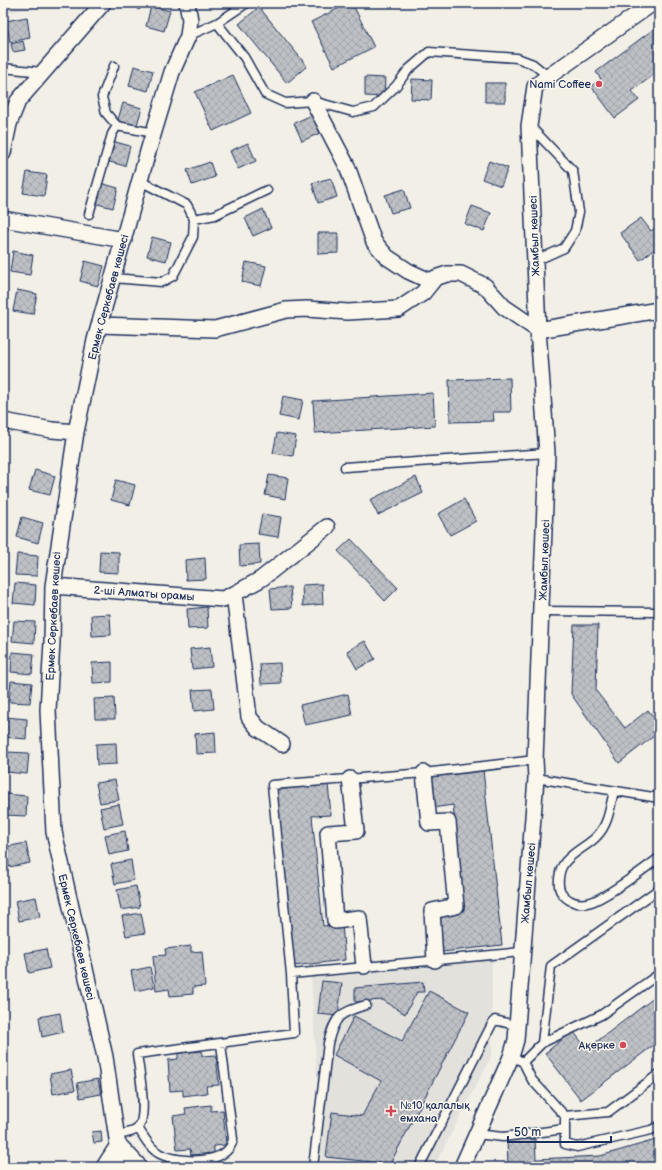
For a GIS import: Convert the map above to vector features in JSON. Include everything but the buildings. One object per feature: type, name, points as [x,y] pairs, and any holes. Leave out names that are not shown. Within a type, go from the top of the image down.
[{"type":"main road","points":[[116,1155],[135,1167]]},
{"type":"street","points":[[3,152],[9,124],[18,101],[104,3]]},
{"type":"street","name":"Ермек Серкебаев көшесі","points":[[116,1155],[105,1057],[54,832],[48,710],[52,642],[53,586],[76,432],[100,325],[172,72],[188,36],[190,20],[187,3]]},
{"type":"street","points":[[654,3],[659,6]]},
{"type":"street","name":"Жамбыл көшесі","points":[[462,1167],[476,1134],[517,1060],[522,952],[536,778],[535,760],[547,453],[538,330],[529,126],[534,86],[654,3]]},
{"type":"street","points":[[313,101],[347,166],[374,242],[387,257],[408,271],[432,282]]},
{"type":"street","points":[[3,219],[124,240]]},
{"type":"street","points":[[100,325],[215,329],[286,310],[307,309],[348,312],[399,309],[423,293],[435,278],[447,274],[461,274],[485,286],[504,307],[538,330],[659,310]]},
{"type":"street","points":[[3,421],[52,430],[76,432]]},
{"type":"street","name":"2-ші Алматы орамы","points":[[53,586],[223,598],[234,594],[261,579],[327,527]]},
{"type":"street","points":[[234,594],[249,717],[258,728],[282,744]]},
{"type":"street","points":[[424,773],[429,823],[448,822],[456,906],[432,911],[435,960]]},
{"type":"street","points":[[350,779],[356,831],[328,833],[335,921],[359,918],[364,966]]},
{"type":"lane","points":[[188,36],[217,23],[247,3]]},
{"type":"lane","points":[[217,23],[244,57],[265,94],[285,103],[313,101],[353,112],[374,107],[396,86],[408,70],[429,52],[517,58],[533,64],[548,76]]},
{"type":"lane","points":[[114,66],[102,97],[106,113],[117,126],[154,133]]},
{"type":"lane","points":[[3,68],[42,72]]},
{"type":"lane","points":[[89,214],[112,134],[117,126]]},
{"type":"lane","points":[[529,126],[573,171],[579,212],[575,231],[564,248],[535,261]]},
{"type":"lane","points":[[113,278],[162,282],[173,276],[193,238],[194,219],[187,204],[140,181]]},
{"type":"lane","points":[[194,219],[215,215],[267,190]]},
{"type":"lane","points":[[345,467],[547,453]]},
{"type":"lane","points":[[542,610],[659,612]]},
{"type":"lane","points":[[116,1155],[138,1128],[142,1112],[137,1054],[221,1044],[294,1033],[291,974],[272,785],[424,773],[535,760]]},
{"type":"lane","points":[[536,778],[659,798]]},
{"type":"lane","points":[[614,791],[607,819],[598,836],[574,853],[562,866],[559,877],[560,890],[567,899],[578,903],[589,904],[659,858]]},
{"type":"lane","points":[[542,1043],[551,966],[659,889]]},
{"type":"lane","points":[[291,974],[522,952]]},
{"type":"lane","points":[[659,974],[601,1015],[542,1043],[517,1060],[532,1080],[565,1116],[565,1144],[577,1147],[651,1130],[659,1126]]},
{"type":"lane","points":[[313,1167],[328,1043],[332,1025],[345,1011],[366,1005]]},
{"type":"lane","points":[[419,1167],[492,1024],[495,1020],[518,1026]]},
{"type":"lane","points":[[138,1128],[152,1148],[160,1154],[173,1158],[209,1159],[228,1152],[232,1146],[233,1139],[221,1044]]},
{"type":"lane","points":[[565,1116],[608,1112],[659,1074]]},
{"type":"lane","points":[[476,1134],[503,1137],[565,1129]]},
{"type":"shaded area","points":[[3,3],[67,3],[3,13]]},
{"type":"shaded area","name":"№10 қалалық емхана","points":[[492,958],[492,1055],[434,1167],[322,1167],[311,974]]},
{"type":"place","name":"Nami Coffee","points":[[599,84]]},
{"type":"place","name":"Ақерке","points":[[623,1045]]},
{"type":"place","name":"№10 қалалық емхана","points":[[391,1111]]}]
